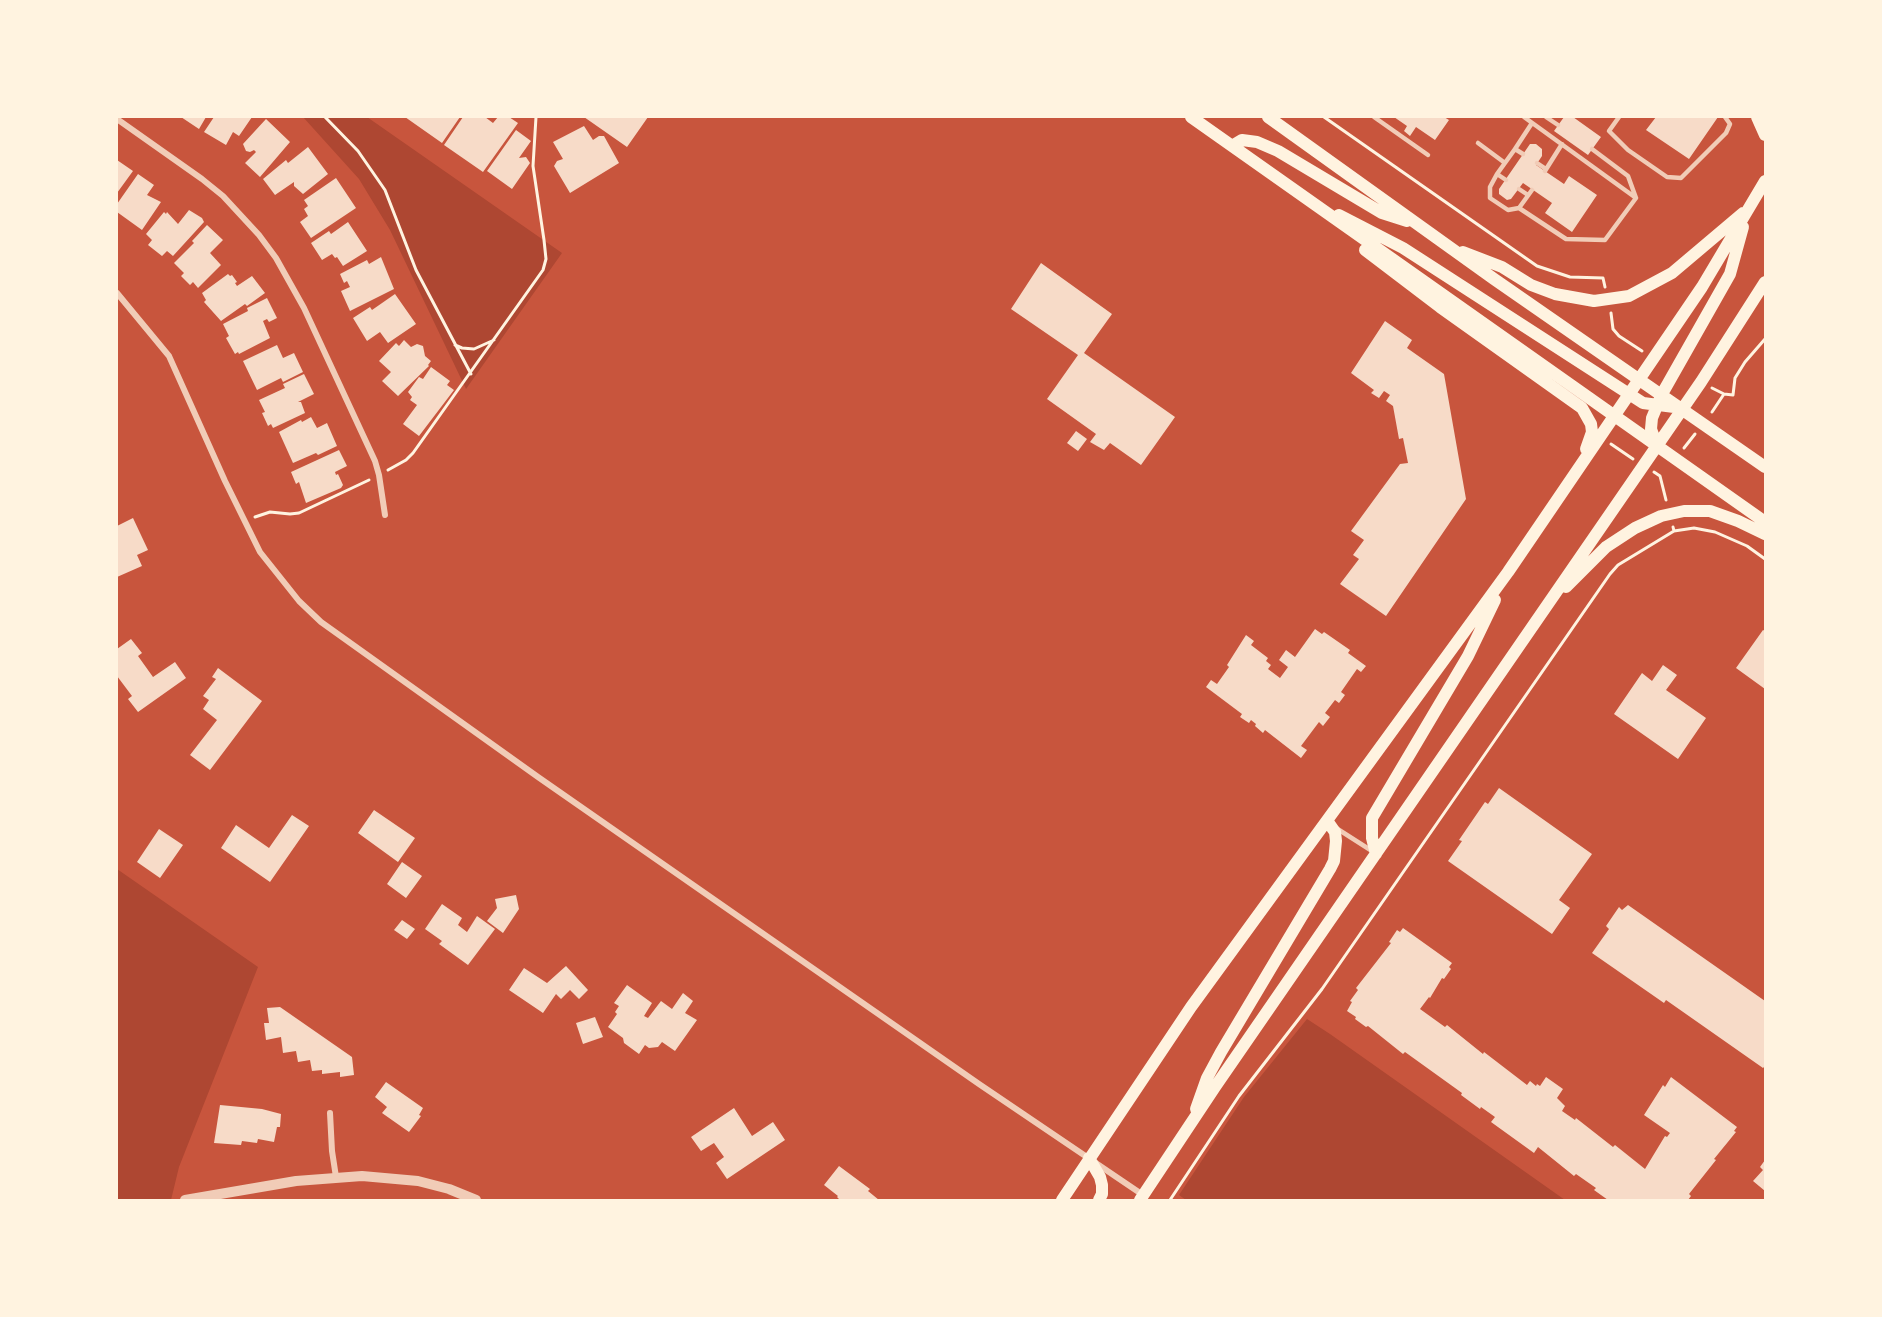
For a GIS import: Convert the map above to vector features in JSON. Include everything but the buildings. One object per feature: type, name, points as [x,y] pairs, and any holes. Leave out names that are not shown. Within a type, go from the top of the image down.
[{"type":"main road","points":[[1191,117],[1765,522]]},
{"type":"main road","points":[[1268,117],[1419,226],[1641,380],[1659,400]]},
{"type":"main road","points":[[1757,117],[1765,135]]},
{"type":"main road","points":[[1232,146],[1242,140],[1268,146],[1382,213],[1419,226]]},
{"type":"main road","points":[[1062,1200],[1191,1007],[1508,572],[1641,380],[1702,287],[1765,180]]},
{"type":"main road","points":[[1298,193],[1403,248],[1643,402],[1659,400],[1683,408],[1765,467]]},
{"type":"main road","points":[[1298,193],[1357,244],[1440,307],[1582,408],[1591,424],[1592,432],[1581,464]]},
{"type":"main road","points":[[1447,245],[1502,267],[1531,285],[1555,294],[1594,301],[1608,300],[1629,296],[1672,273],[1749,208]]},
{"type":"main road","points":[[1657,446],[1651,429],[1652,418],[1659,400],[1730,274],[1749,208]]},
{"type":"main road","points":[[1142,1198],[1193,1120],[1701,382],[1765,282]]},
{"type":"main road","points":[[1542,612],[1606,547],[1635,528],[1661,516],[1684,511],[1710,511],[1765,534]]},
{"type":"main road","points":[[1376,854],[1372,838],[1372,818],[1468,656],[1508,572]]},
{"type":"main road","points":[[1193,1120],[1202,1089],[1221,1052],[1334,861],[1335,832],[1328,822]]},
{"type":"main road","points":[[1089,1158],[1102,1185],[1099,1200]]},
{"type":"street","points":[[117,119],[223,196],[259,235],[276,258],[304,308],[375,460],[385,515]]},
{"type":"street","points":[[117,293],[169,356],[244,521],[270,566],[298,601],[321,622],[538,777],[1089,1158],[1142,1198]]},
{"type":"street","points":[[330,1113],[336,1177]]},
{"type":"street","points":[[185,1200],[296,1181],[336,1177],[417,1181],[449,1189],[476,1200]]},
{"type":"lane","points":[[1374,117],[1428,155]]},
{"type":"lane","points":[[1524,117],[1636,198]]},
{"type":"lane","points":[[1546,117],[1558,125]]},
{"type":"lane","points":[[1619,117],[1609,131],[1628,150],[1667,177],[1682,178],[1726,133],[1730,124],[1725,117]]},
{"type":"lane","points":[[1532,123],[1497,174],[1490,187],[1490,198],[1508,210],[1519,208],[1566,239],[1605,240],[1636,198]]},
{"type":"lane","points":[[1478,143],[1505,163]]},
{"type":"lane","points":[[1538,163],[1545,170],[1562,144]]},
{"type":"lane","points":[[1515,149],[1523,154]]},
{"type":"lane","points":[[1592,149],[1628,176],[1636,198]]},
{"type":"lane","points":[[1497,174],[1506,180]]},
{"type":"lane","points":[[1519,189],[1528,195]]},
{"type":"lane","points":[[1519,208],[1532,190]]},
{"type":"lane","points":[[1328,822],[1376,854]]},
{"type":"path","points":[[325,117],[358,151],[385,190],[416,270],[453,345],[471,374]]},
{"type":"path","points":[[244,521],[270,512],[299,513],[406,460],[471,374],[543,270],[546,259],[533,166],[536,117]]},
{"type":"path","points":[[1324,117],[1537,266],[1570,277],[1603,278],[1606,291]]},
{"type":"path","points":[[1610,308],[1614,329],[1631,345]]},
{"type":"path","points":[[453,345],[474,349],[495,339]]},
{"type":"path","points":[[1704,424],[1724,394],[1734,395],[1735,378],[1745,362],[1765,339]]},
{"type":"path","points":[[1660,476],[1667,504]]},
{"type":"path","points":[[1672,520],[1674,531]]},
{"type":"path","points":[[1170,1200],[1239,1096],[1322,988],[1618,565],[1674,531],[1694,528],[1715,532],[1747,546],[1765,558]]},
{"type":"shaded area","points":[[303,117],[367,117],[562,253],[466,389],[390,230],[359,179]]},
{"type":"shaded area","points":[[117,869],[258,967],[179,1167],[171,1200],[117,1200]]},
{"type":"shaded area","points":[[1307,1019],[1565,1200],[1186,1200],[1179,1195],[1244,1097]]}]
